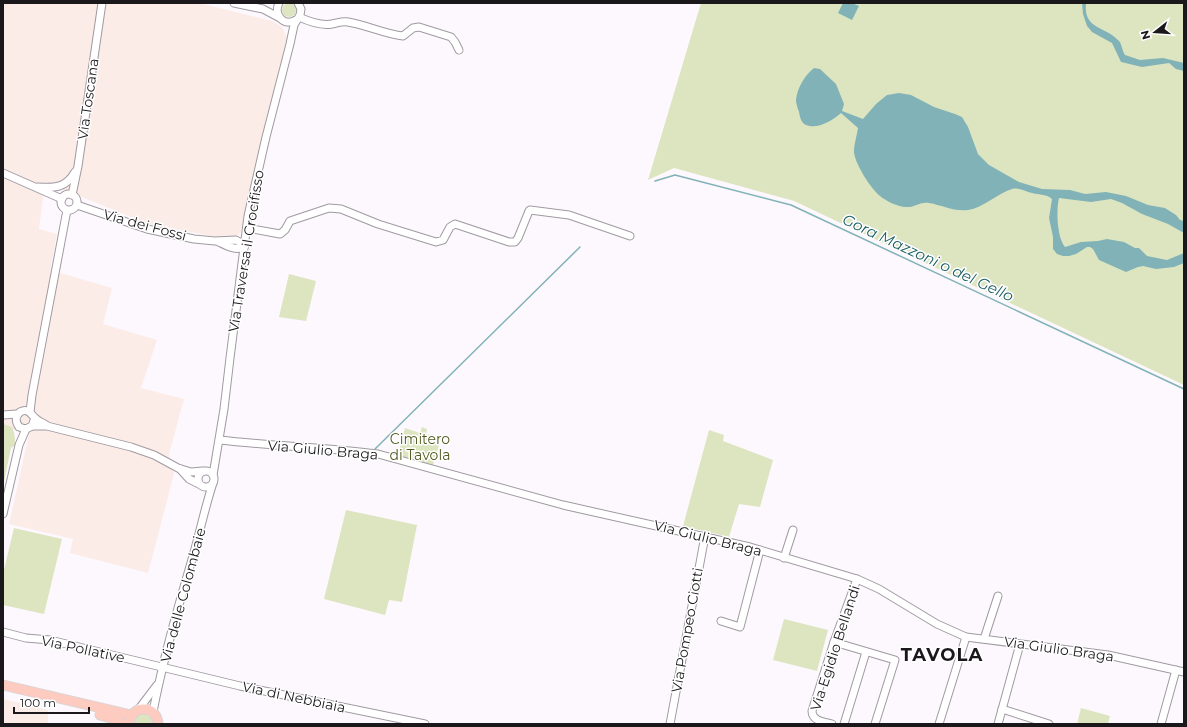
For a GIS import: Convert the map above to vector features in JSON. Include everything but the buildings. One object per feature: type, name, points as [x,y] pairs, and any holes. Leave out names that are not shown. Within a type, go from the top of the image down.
[{"type":"main road","points":[[3,685],[133,716],[145,709],[158,720]]},
{"type":"main road","points":[[3,690],[110,717],[123,724]]},
{"type":"street","name":"Via Toscana","points":[[72,195],[78,166],[102,3]]},
{"type":"street","points":[[234,3],[262,9],[281,20],[295,20],[324,24],[340,21],[384,33],[403,36],[414,28],[419,27],[451,37],[459,50]]},
{"type":"street","points":[[262,9],[279,3]]},
{"type":"street","points":[[278,17],[277,10],[279,3]]},
{"type":"street","name":"Via Traversa il Crocifisso","points":[[209,475],[215,461],[220,440],[246,229],[266,137],[295,20],[301,9],[298,3]]},
{"type":"street","points":[[34,187],[58,187],[66,184],[72,178],[78,166]]},
{"type":"street","points":[[3,173],[62,199]]},
{"type":"street","points":[[75,183],[79,197],[97,212]]},
{"type":"street","points":[[62,199],[65,196],[72,195],[76,200],[77,205],[72,210],[67,210]]},
{"type":"street","points":[[62,199],[62,205],[67,210]]},
{"type":"street","name":"Via dei Fossi","points":[[77,205],[147,229],[194,239],[231,244],[246,229]]},
{"type":"street","points":[[246,229],[280,234],[285,230],[290,221],[329,208],[341,209],[378,224],[436,242],[443,240],[450,228],[455,224],[509,242],[515,242],[530,210],[570,215],[630,236]]},
{"type":"street","points":[[3,514],[19,445],[23,420],[32,395],[67,210]]},
{"type":"street","points":[[65,225],[72,214],[77,210],[97,212]]},
{"type":"street","points":[[242,257],[231,244],[239,241],[244,247]]},
{"type":"street","points":[[3,415],[131,447],[154,455],[178,468],[209,475]]},
{"type":"street","points":[[23,420],[35,418],[47,426]]},
{"type":"street","name":"Via Giulio Braga","points":[[220,440],[378,454],[563,506],[705,536],[760,550],[857,579],[879,589],[938,624],[966,637],[1108,655],[1184,672]]},
{"type":"street","points":[[178,468],[189,479],[207,488],[209,475]]},
{"type":"street","points":[[200,485],[197,476],[209,475]]},
{"type":"street","name":"Via delle Colombaie","points":[[158,720],[158,683],[206,505],[209,475]]},
{"type":"street","name":"Via delle Colombaie","points":[[200,485],[204,492],[206,505]]},
{"type":"street","points":[[784,558],[793,530]]},
{"type":"street","name":"Via Pompeo Ciotti","points":[[670,724],[705,536]]},
{"type":"street","points":[[721,621],[740,627],[760,550]]},
{"type":"street","name":"Via Egidio Bellandi","points":[[832,724],[815,719],[812,711],[834,642],[857,579]]},
{"type":"street","points":[[984,639],[998,596]]},
{"type":"street","name":"Via Pollative","points":[[3,632],[26,638],[50,640],[163,667]]},
{"type":"street","points":[[939,724],[966,637]]},
{"type":"street","points":[[834,642],[895,660],[875,724]]},
{"type":"street","points":[[998,724],[1020,644]]},
{"type":"street","points":[[844,724],[866,652]]},
{"type":"street","name":"Via di Nebbiaia","points":[[163,667],[240,686],[425,724]]},
{"type":"street","points":[[1162,724],[1176,670]]},
{"type":"street","name":"Via delle Colombaie","points":[[133,716],[158,683]]},
{"type":"street","points":[[1002,709],[1049,724]]},
{"type":"shaded area","points":[[3,3],[199,3],[272,21],[282,27],[287,38],[263,134],[242,231],[239,234],[227,239],[148,224],[45,182],[39,229],[57,234],[50,270],[112,288],[103,324],[157,340],[141,388],[184,399],[169,454],[174,474],[148,573],[70,553],[73,539],[9,524],[29,434],[3,427]]},
{"type":"shaded area","points":[[3,699],[48,710],[48,724],[3,724]]},
{"type":"green space","points":[[286,3],[292,3],[296,7],[296,13],[292,17],[286,17],[282,13],[282,7]]},
{"type":"green space","points":[[701,3],[1184,3],[1184,385],[794,201],[674,168],[648,180]]},
{"type":"green space","points":[[289,274],[316,281],[306,321],[279,317]]},
{"type":"green space","points":[[3,424],[12,427],[15,436],[15,445],[11,448],[3,486]]},
{"type":"green space","name":"Cimitero di Tavola","points":[[422,427],[427,429],[426,434],[441,439],[433,465],[398,455],[405,428],[420,433]]},
{"type":"green space","points":[[709,430],[724,435],[723,441],[773,460],[760,507],[739,504],[729,537],[683,526]]},
{"type":"green space","points":[[346,510],[417,525],[402,602],[389,600],[385,615],[324,599]]},
{"type":"green space","points":[[14,528],[62,539],[44,614],[3,605],[3,574]]},
{"type":"green space","points":[[784,619],[828,630],[817,671],[773,660]]},
{"type":"green space","points":[[1081,708],[1110,716],[1108,724],[1077,724]]},
{"type":"green space","points":[[139,712],[151,714],[155,724],[132,724],[132,721]]},
{"type":"water","points":[[843,3],[852,3],[859,6],[852,20],[838,13]]},
{"type":"water","points":[[1082,3],[1086,3],[1086,12],[1092,23],[1114,36],[1121,44],[1125,55],[1140,60],[1163,58],[1184,63],[1184,71],[1176,69],[1169,63],[1142,67],[1121,62],[1112,43],[1092,32],[1087,26],[1083,14]]},
{"type":"water","points":[[814,68],[820,69],[836,84],[844,104],[842,111],[863,119],[876,104],[887,95],[899,93],[911,95],[934,107],[962,117],[968,127],[978,154],[989,165],[1019,182],[1042,189],[1070,190],[1085,194],[1106,192],[1126,196],[1148,205],[1165,208],[1176,215],[1180,220],[1184,221],[1184,233],[1168,224],[1142,214],[1111,199],[1091,202],[1059,198],[1058,224],[1060,237],[1065,247],[1081,242],[1107,239],[1124,242],[1135,248],[1139,248],[1147,256],[1167,260],[1184,253],[1184,263],[1174,267],[1156,269],[1143,266],[1126,272],[1099,260],[1093,249],[1090,247],[1069,256],[1057,254],[1053,249],[1053,237],[1049,218],[1052,199],[1046,195],[1019,189],[1007,191],[974,209],[968,210],[953,209],[926,203],[912,207],[903,207],[889,202],[876,193],[857,163],[854,152],[858,128],[841,113],[830,121],[815,126],[804,124],[800,118],[796,103],[798,91],[802,82]]},
{"type":"waterway","name":"Gora Mazzoni o del Gello","points":[[655,181],[675,175],[791,205],[1184,389]]},
{"type":"waterway","points":[[375,449],[580,247]]},
{"type":"district","name":"TAVOLA","points":[[942,655]]}]
